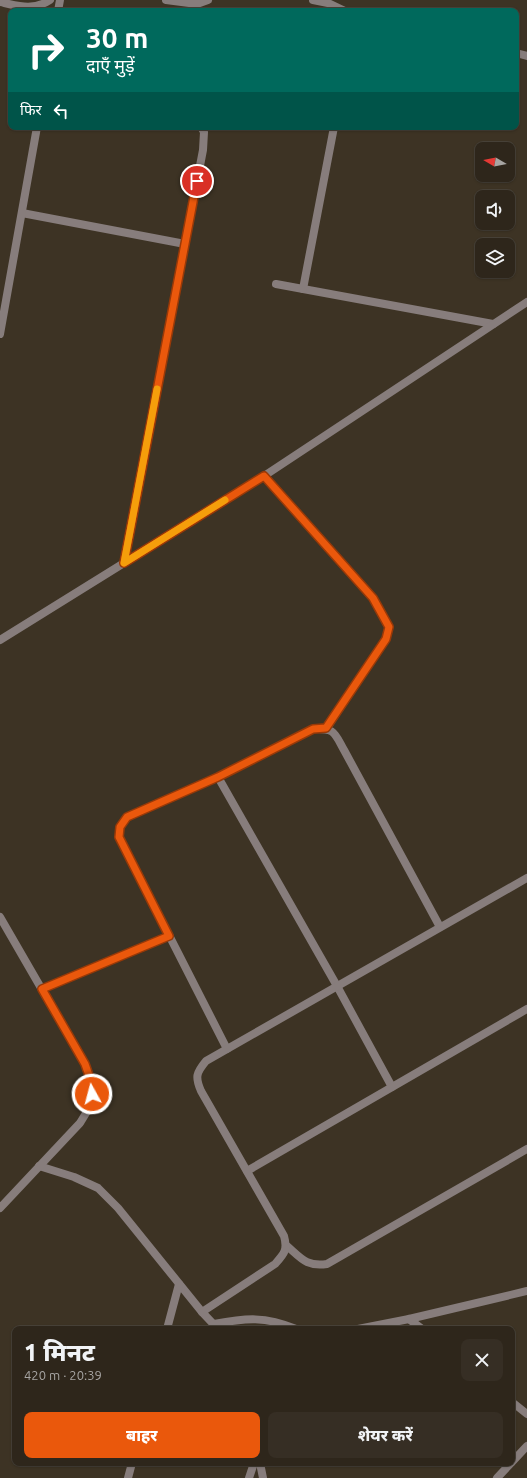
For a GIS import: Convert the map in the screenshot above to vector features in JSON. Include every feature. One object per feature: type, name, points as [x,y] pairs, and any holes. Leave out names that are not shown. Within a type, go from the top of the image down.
[{"type":"street","points":[[0,2],[25,7],[34,7],[50,0]]},
{"type":"street","points":[[166,0],[197,4],[208,0]]},
{"type":"street","points":[[313,0],[328,3],[339,8]]},
{"type":"street","points":[[0,334],[36,130]]},
{"type":"street","points":[[124,563],[203,150],[203,130]]},
{"type":"street","points":[[303,289],[333,130]]},
{"type":"street","points":[[22,213],[185,244]]},
{"type":"street","points":[[276,284],[493,324]]},
{"type":"street","points":[[0,640],[264,476],[527,302]]},
{"type":"street","points":[[264,476],[373,598],[389,627],[386,639],[326,728]]},
{"type":"street","points":[[226,1049],[119,837],[120,827],[127,817],[218,777],[313,729],[326,728],[334,733],[338,739],[440,927]]},
{"type":"street","points":[[218,777],[337,986],[392,1087]]},
{"type":"street","points":[[527,878],[206,1061],[199,1069],[196,1080],[284,1236],[287,1246],[306,1262],[316,1265],[327,1264],[527,1149]]},
{"type":"street","points":[[0,917],[85,1064],[92,1084],[91,1106],[80,1123],[0,1208]]},
{"type":"street","points":[[42,989],[169,936]]},
{"type":"street","points":[[247,1171],[527,1009]]},
{"type":"street","points":[[40,1166],[74,1177],[98,1188],[118,1208],[215,1326]]},
{"type":"street","points":[[202,1312],[275,1264],[287,1246]]},
{"type":"street","points":[[168,1326],[179,1284]]},
{"type":"street","points":[[373,1326],[527,1291]]},
{"type":"street","points":[[219,1326],[243,1319],[279,1322],[289,1326]]},
{"type":"street","points":[[409,1319],[418,1326]]},
{"type":"street","points":[[515,1404],[527,1414]]},
{"type":"street","points":[[515,1458],[527,1446]]},
{"type":"street","points":[[128,1478],[131,1466]]},
{"type":"street","points":[[250,1478],[253,1466]]},
{"type":"street","points":[[261,1466],[263,1478]]},
{"type":"street","points":[[497,1478],[508,1466]]},
{"type":"slow traffic","points":[[157,389],[124,563],[225,500]]},
{"type":"route","points":[[92,1094],[92,1084],[85,1064],[42,989],[169,936],[119,837],[120,827],[127,817],[218,777],[313,729],[326,728],[386,639],[389,627],[373,598],[264,476],[124,563],[197,181]]}]
